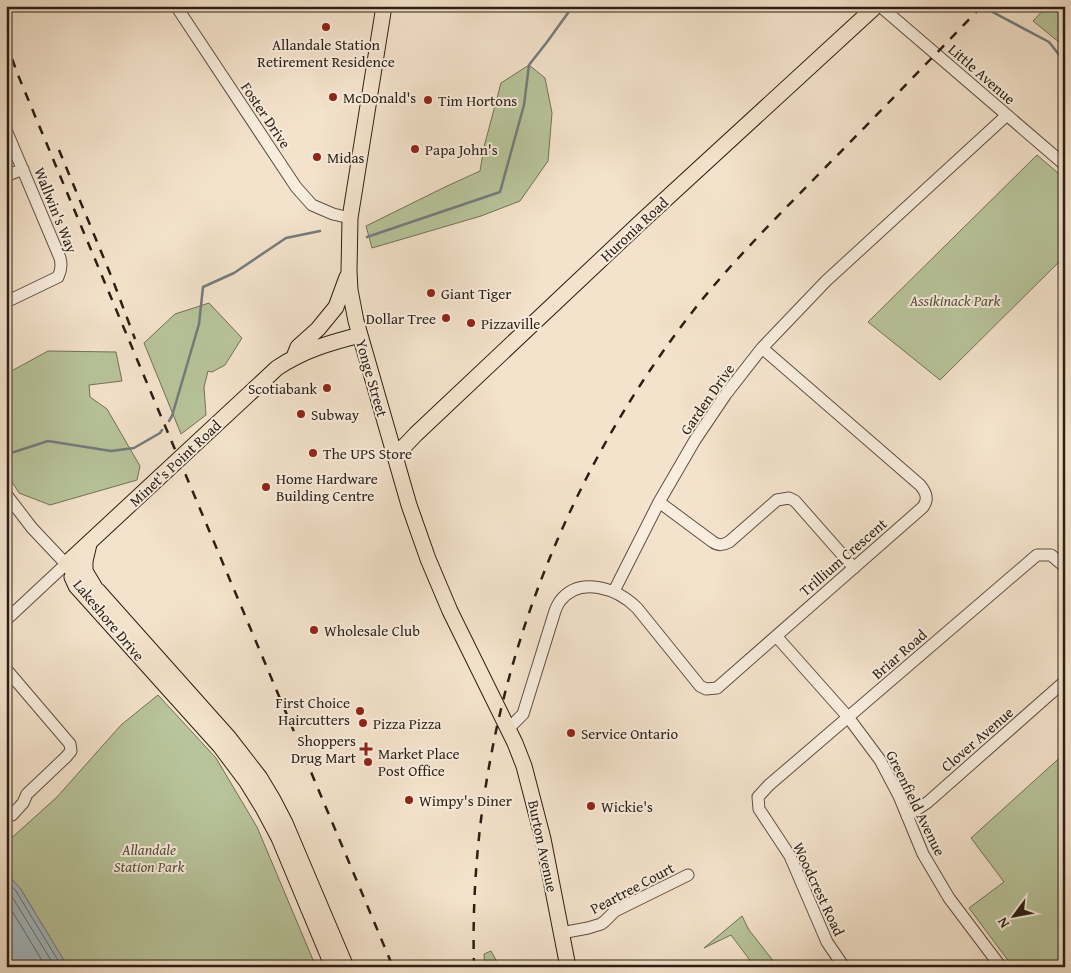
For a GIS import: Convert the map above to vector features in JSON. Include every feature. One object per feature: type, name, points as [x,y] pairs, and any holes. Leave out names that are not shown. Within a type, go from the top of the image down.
[{"type":"main road","name":"Yonge Street","points":[[384,6],[350,218],[350,290],[356,322],[409,505],[436,580],[508,729]]},
{"type":"main road","name":"Huronia Road","points":[[395,456],[643,220],[876,6]]},
{"type":"main road","points":[[294,357],[298,347],[318,329],[336,307],[349,271]]},
{"type":"main road","name":"Minet's Point Road","points":[[66,564],[277,368],[294,357],[319,346],[360,335]]},
{"type":"main road","points":[[89,544],[86,571],[98,591]]},
{"type":"main road","name":"Lakeshore Drive","points":[[66,564],[98,591],[229,738],[260,778],[285,823],[346,967]]},
{"type":"main road","name":"Lakeshore Drive","points":[[66,564],[76,586],[220,746],[247,782],[279,838],[333,967]]},
{"type":"main road","name":"Burton Avenue","points":[[508,729],[519,752],[543,839],[568,967]]},
{"type":"street","name":"Foster Drive","points":[[176,6],[296,187],[312,205],[333,214],[350,218]]},
{"type":"street","name":"Little Avenue","points":[[880,6],[1065,165]]},
{"type":"street","name":"Garden Drive","points":[[614,591],[659,502],[705,425],[762,348],[826,281],[1007,115]]},
{"type":"street","name":"Wallwin's Way","points":[[6,130],[62,264],[58,277],[6,302]]},
{"type":"street","points":[[6,176],[23,169]]},
{"type":"street","name":"Trillium Crescent","points":[[614,591],[638,608],[700,686],[706,689],[717,688],[923,507],[926,502],[926,496],[920,484],[762,348]]},
{"type":"street","points":[[6,494],[32,528],[66,564]]},
{"type":"street","points":[[659,502],[713,542],[723,545],[729,542],[777,500],[789,498],[795,501],[854,568]]},
{"type":"street","name":"Briar Road","points":[[758,797],[769,785],[1037,555],[1051,555],[1065,567]]},
{"type":"street","name":"Minet's Point Road","points":[[6,620],[66,564]]},
{"type":"street","points":[[508,729],[523,714],[555,611],[560,602],[567,594],[582,588],[599,587],[614,591]]},
{"type":"street","name":"Greenfield Avenue","points":[[776,636],[848,717],[880,760],[899,796],[923,854],[949,898],[1001,967]]},
{"type":"street","points":[[6,669],[70,744],[71,751],[27,794],[23,804],[12,815]]},
{"type":"street","name":"Clover Avenue","points":[[906,816],[928,802],[1065,681]]},
{"type":"street","name":"Woodcrest Road","points":[[758,797],[759,809],[790,856],[827,942],[844,967]]},
{"type":"street","name":"Peartree Court","points":[[561,933],[600,924],[615,911],[688,875]]},
{"type":"green space","points":[[1047,6],[1065,6],[1065,47],[1033,21]]},
{"type":"green space","points":[[529,65],[545,78],[552,113],[548,161],[520,201],[481,216],[372,248],[366,226],[480,171],[484,147],[501,83]]},
{"type":"green space","name":"Assikinack Park","points":[[1037,155],[1065,179],[1065,256],[940,380],[868,322]]},
{"type":"green space","points":[[209,303],[242,338],[225,365],[212,372],[208,371],[204,387],[206,415],[181,434],[144,343],[175,314]]},
{"type":"green space","points":[[48,351],[116,352],[122,381],[89,385],[90,397],[107,409],[140,466],[137,480],[50,505],[19,493],[6,472],[6,374]]},
{"type":"green space","name":"Allandale Station Park","points":[[158,695],[216,758],[257,827],[316,967],[68,967],[20,888],[6,873],[6,843],[57,797],[121,725]]},
{"type":"green space","points":[[1065,753],[1065,967],[1013,967],[969,908],[1004,882],[971,838]]},
{"type":"green space","points":[[742,916],[749,930],[778,967],[755,967],[731,935],[704,948]]},
{"type":"green space","points":[[491,951],[500,967],[485,967],[484,954]]},
{"type":"water","points":[[6,873],[20,888],[68,967],[6,967]]},
{"type":"waterway","points":[[367,237],[500,192],[524,105],[529,65],[573,6]]},
{"type":"waterway","points":[[985,8],[1049,42],[1060,56],[1065,59]]},
{"type":"waterway","points":[[169,421],[199,324],[203,287],[234,273],[286,238],[320,231]]},
{"type":"waterway","points":[[6,453],[48,441],[111,451],[134,448],[162,430]]},
{"type":"railway","points":[[474,967],[476,877],[485,788],[503,700],[529,614],[561,531],[601,450],[648,373],[701,301],[772,222],[982,6]]},
{"type":"railway","points":[[6,42],[18,75],[393,967]]},
{"type":"railway","points":[[59,150],[135,339]]},
{"type":"place","name":"Allandale Station Retirement Residence","points":[[326,27]]},
{"type":"place","name":"McDonald's","points":[[333,97]]},
{"type":"place","name":"Tim Hortons","points":[[428,100]]},
{"type":"place","name":"Papa John's","points":[[415,149]]},
{"type":"place","name":"Midas","points":[[317,157]]},
{"type":"place","name":"Giant Tiger","points":[[431,293]]},
{"type":"place","name":"Dollar Tree","points":[[446,318]]},
{"type":"place","name":"Pizzaville","points":[[471,323]]},
{"type":"place","name":"Scotiabank","points":[[327,388]]},
{"type":"place","name":"Subway","points":[[301,414]]},
{"type":"place","name":"The UPS Store","points":[[313,453]]},
{"type":"place","name":"Home Hardware Building Centre","points":[[266,487]]},
{"type":"place","name":"Wholesale Club","points":[[314,630]]},
{"type":"place","name":"First Choice Haircutters","points":[[360,711]]},
{"type":"place","name":"Pizza Pizza","points":[[363,723]]},
{"type":"place","name":"Service Ontario","points":[[571,733]]},
{"type":"place","name":"Shoppers Drug Mart","points":[[366,749]]},
{"type":"place","name":"Market Place Post Office","points":[[368,762]]},
{"type":"place","name":"Wimpy's Diner","points":[[409,800]]},
{"type":"place","name":"Wickie's","points":[[591,806]]}]
